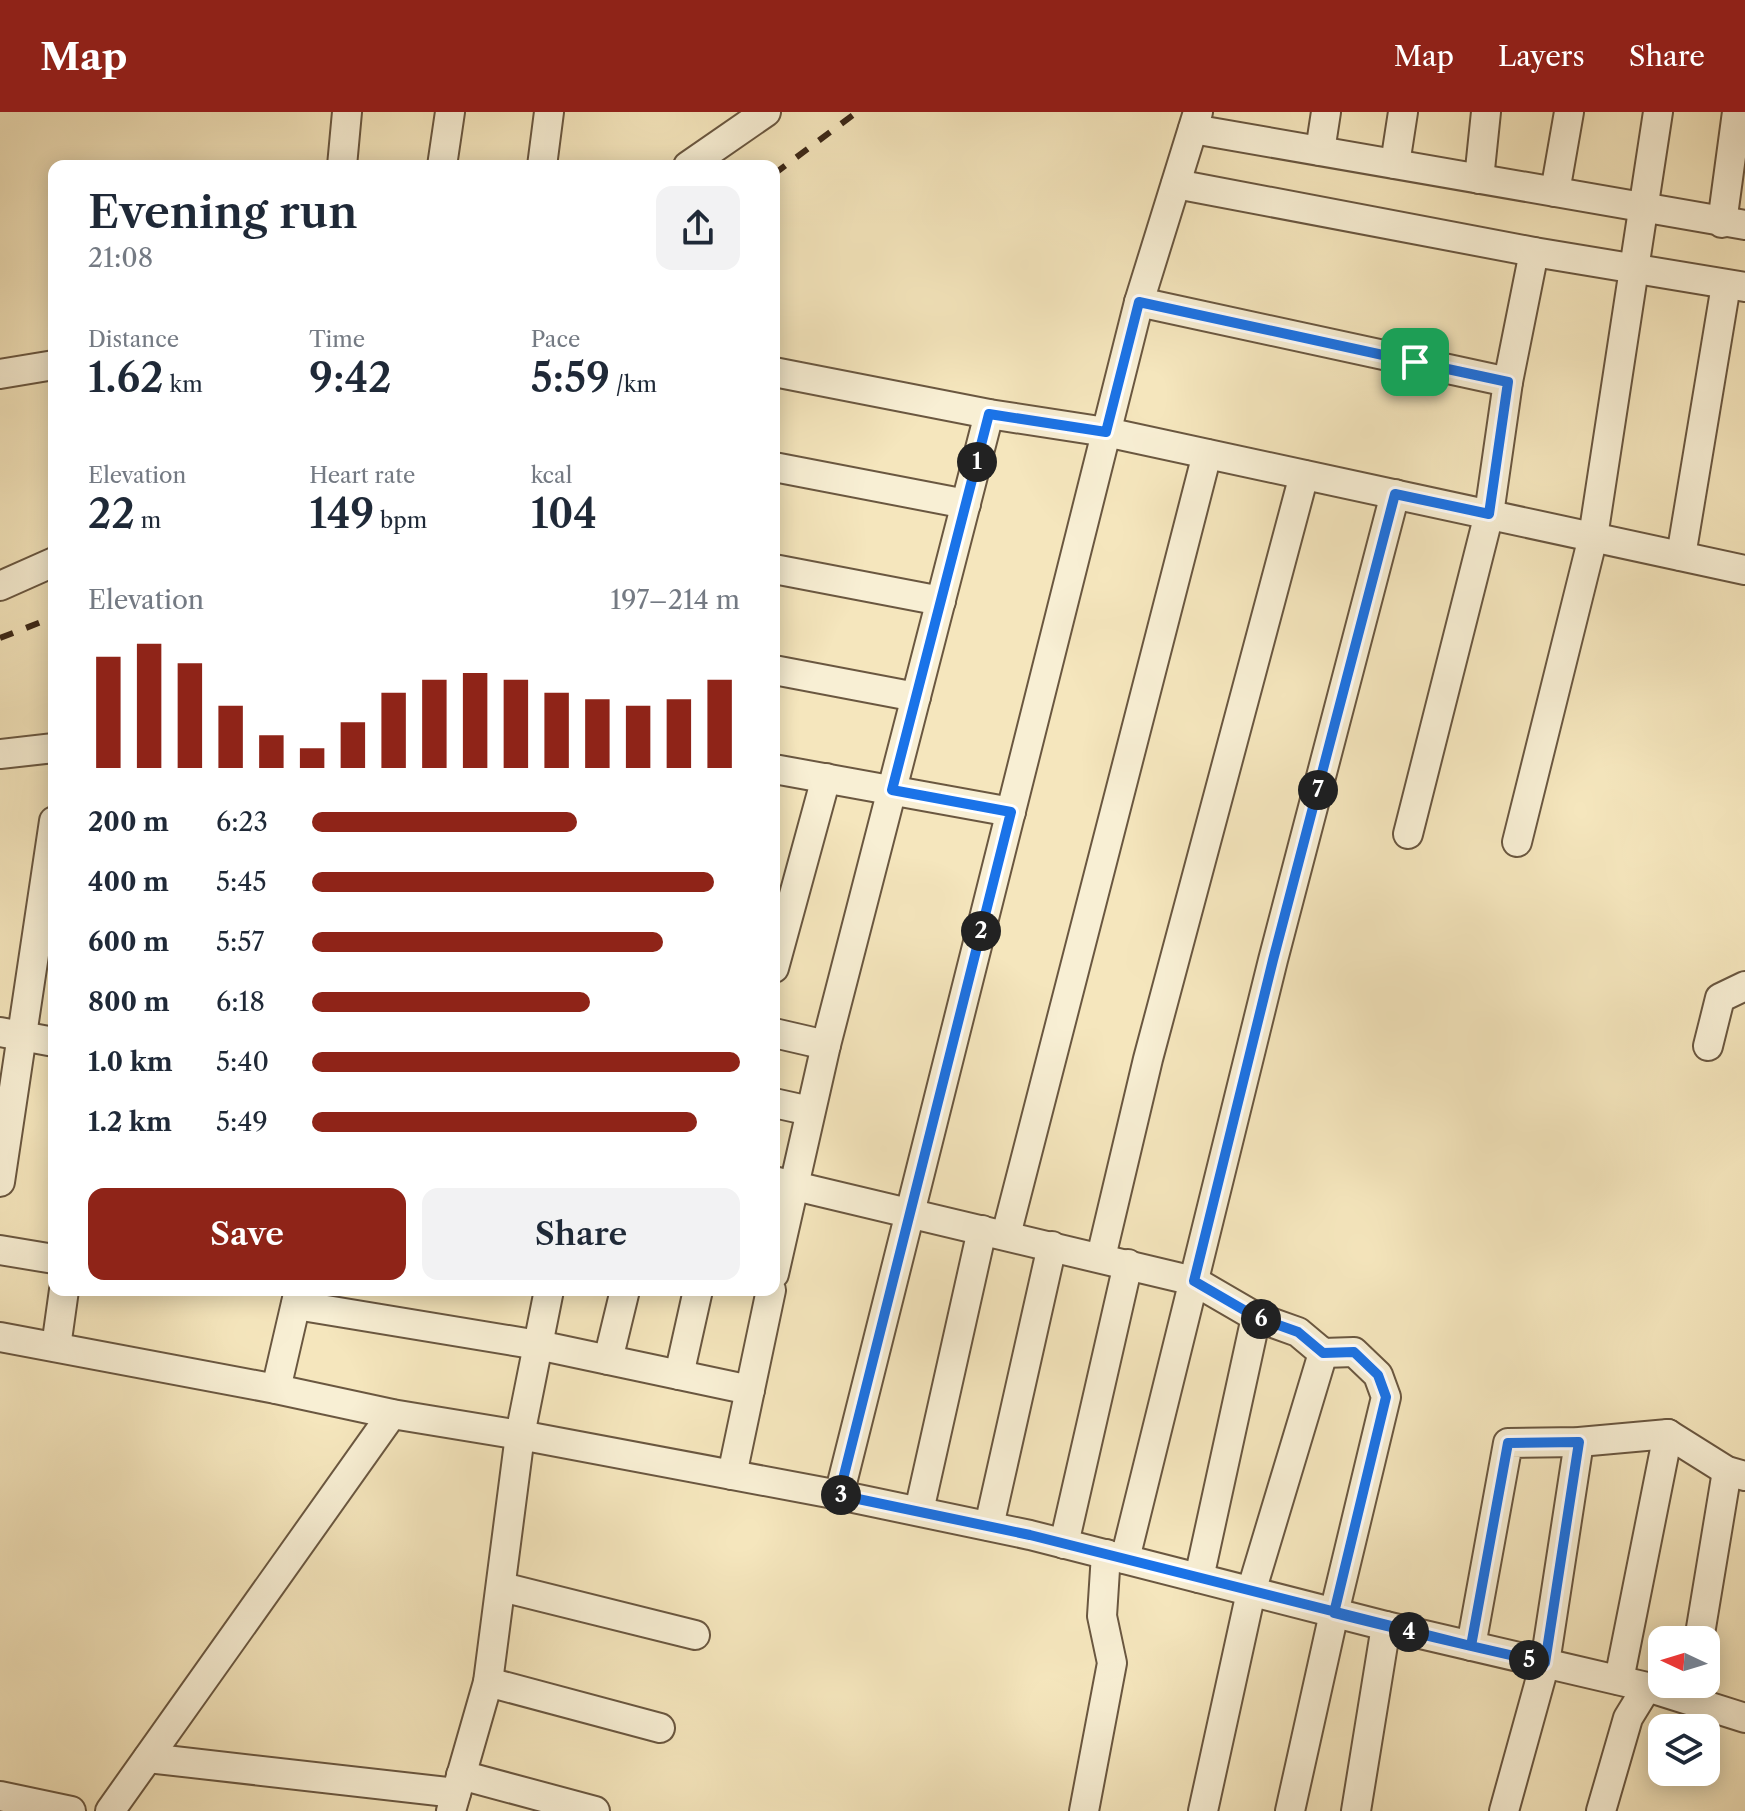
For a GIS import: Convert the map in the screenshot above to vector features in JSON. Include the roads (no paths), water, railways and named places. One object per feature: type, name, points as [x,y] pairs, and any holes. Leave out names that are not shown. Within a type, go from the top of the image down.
[{"type":"street","points":[[343,160],[347,112]]},
{"type":"street","points":[[443,160],[450,112]]},
{"type":"street","points":[[543,160],[549,112]]},
{"type":"street","points":[[697,160],[766,112]]},
{"type":"street","points":[[1320,151],[1326,112]]},
{"type":"street","points":[[1395,164],[1403,112]]},
{"type":"street","points":[[1479,179],[1486,112]]},
{"type":"street","points":[[1555,192],[1569,112]]},
{"type":"street","points":[[1517,842],[1593,537],[1658,112]]},
{"type":"street","points":[[839,1495],[1139,302],[1195,120],[1320,151],[1733,224],[1737,112]]},
{"type":"street","points":[[1176,184],[1534,252],[1736,286],[1681,556]]},
{"type":"street","points":[[1408,834],[1489,514],[1508,382],[1534,252]]},
{"type":"street","points":[[1139,302],[1508,382]]},
{"type":"street","points":[[0,374],[48,366]]},
{"type":"street","points":[[780,373],[989,414],[1106,432],[1745,570]]},
{"type":"street","points":[[780,1214],[783,1184],[810,1111],[989,414]]},
{"type":"street","points":[[919,1511],[1207,454]]},
{"type":"street","points":[[780,468],[966,504]]},
{"type":"street","points":[[1064,1544],[1148,1059],[1304,475]]},
{"type":"street","points":[[1084,1811],[1112,1663],[1102,1616],[1116,1556],[1194,1281],[1273,960],[1395,494]]},
{"type":"street","points":[[0,586],[48,565]]},
{"type":"street","points":[[780,570],[941,601]]},
{"type":"street","points":[[780,671],[916,697]]},
{"type":"street","points":[[0,754],[48,749]]},
{"type":"street","points":[[780,770],[1011,812]]},
{"type":"street","points":[[780,946],[826,778]]},
{"type":"street","points":[[0,1176],[11,1034],[48,851]]},
{"type":"street","points":[[1708,1046],[1720,998],[1745,986]]},
{"type":"street","points":[[11,1034],[48,1041]]},
{"type":"street","points":[[780,1034],[826,1045]]},
{"type":"street","points":[[780,1104],[810,1111]]},
{"type":"street","points":[[783,1184],[1194,1281],[1256,1317],[1298,1332],[1323,1353],[1354,1352],[1378,1375],[1386,1397],[1290,1811]]},
{"type":"street","points":[[989,1526],[1052,1246]]},
{"type":"street","points":[[0,1250],[48,1258]]},
{"type":"street","points":[[56,1347],[63,1296]]},
{"type":"street","points":[[456,1793],[488,1682],[520,1435],[548,1296]]},
{"type":"street","points":[[608,1360],[624,1296]]},
{"type":"street","points":[[679,1375],[697,1296]]},
{"type":"street","points":[[732,1475],[770,1296]]},
{"type":"street","points":[[276,1389],[297,1298],[750,1390]]},
{"type":"street","points":[[1199,1578],[1256,1317]]},
{"type":"street","points":[[0,1337],[392,1414],[520,1435],[919,1511],[1116,1556],[1386,1626],[1647,1687],[1628,1718],[1601,1811]]},
{"type":"street","points":[[1203,1811],[1251,1592],[1323,1353]]},
{"type":"street","points":[[110,1811],[392,1414]]},
{"type":"street","points":[[1619,1680],[1668,1434]]},
{"type":"street","points":[[1471,1646],[1508,1443],[1579,1442],[1668,1434],[1736,1474],[1702,1626]]},
{"type":"street","points":[[1504,1811],[1545,1663],[1579,1442]]},
{"type":"street","points":[[502,1587],[695,1635]]},
{"type":"street","points":[[1356,1811],[1386,1626]]},
{"type":"street","points":[[488,1682],[660,1728]]},
{"type":"street","points":[[1702,1698],[1745,1718]]},
{"type":"street","points":[[148,1758],[381,1798],[456,1793],[595,1811]]},
{"type":"street","points":[[0,1796],[71,1811]]},
{"type":"railway","points":[[780,170],[857,112]]},
{"type":"railway","points":[[0,638],[48,619]]}]
